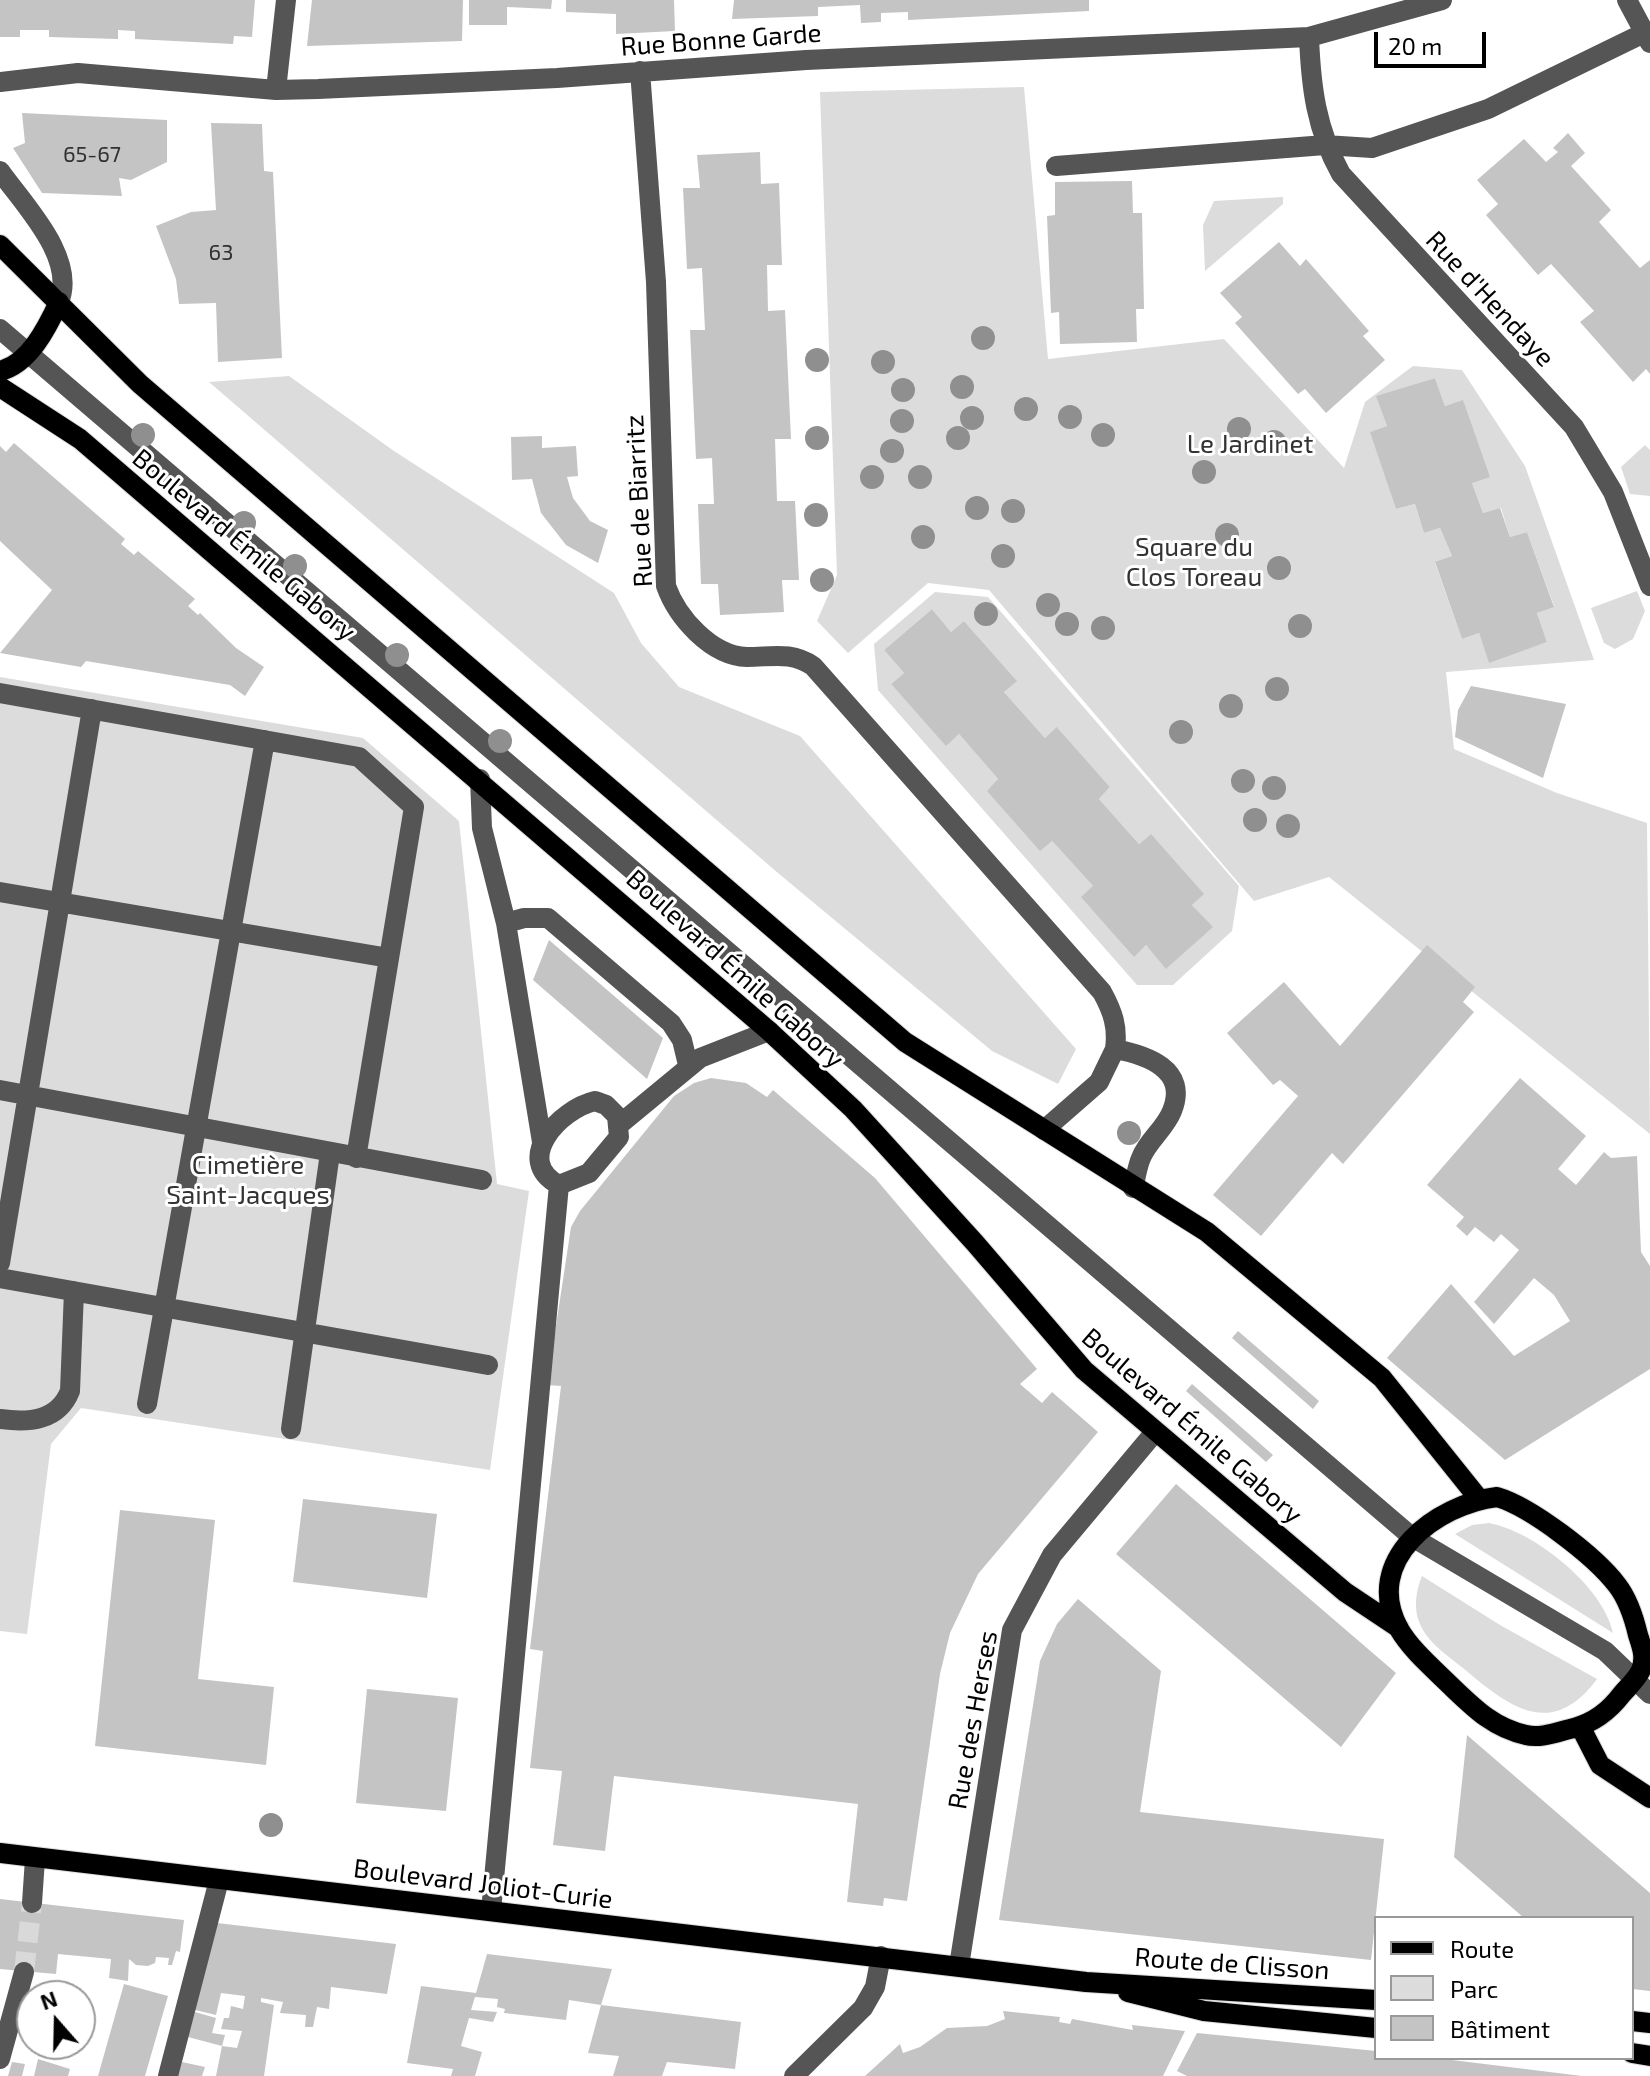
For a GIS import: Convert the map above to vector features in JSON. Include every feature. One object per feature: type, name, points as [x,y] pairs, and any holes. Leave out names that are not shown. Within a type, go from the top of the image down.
[{"type":"main road","name":"Boulevard Émile Gabory","points":[[0,245],[140,384],[905,1042],[1207,1232],[1382,1378],[1479,1499]]},
{"type":"main road","points":[[0,371],[19,363],[59,302]]},
{"type":"main road","name":"Boulevard Émile Gabory","points":[[3,396],[80,439],[480,779],[769,1031],[853,1109],[975,1243],[1084,1370],[1345,1592],[1399,1628]]},
{"type":"main road","points":[[1497,1497],[1517,1502],[1545,1521],[1616,1582],[1647,1655],[1641,1670],[1642,1687],[1608,1713],[1580,1726],[1529,1736],[1491,1723],[1422,1658],[1399,1628],[1391,1596],[1400,1556],[1412,1537],[1441,1513],[1479,1499],[1497,1497]]},
{"type":"main road","points":[[1629,1609],[1650,1615]]},
{"type":"main road","points":[[1580,1726],[1600,1765],[1650,1798]]},
{"type":"main road","name":"Boulevard Joliot-Curie","points":[[0,1853],[959,1966]]},
{"type":"main road","name":"Route de Clisson","points":[[959,1966],[1086,1982],[1374,2000]]},
{"type":"main road","name":"Route de Clisson","points":[[1086,1982],[1204,2011],[1374,2028]]},
{"type":"street","points":[[276,90],[286,0]]},
{"type":"street","name":"Rue Bonne Garde","points":[[0,82],[78,73],[276,90],[557,78],[640,71],[1309,37],[1442,0]]},
{"type":"street","points":[[1056,166],[1325,145],[1372,148],[1488,109],[1647,38],[1627,0]]},
{"type":"street","name":"Rue d'Hendaye","points":[[1309,37],[1316,113],[1325,145],[1341,174],[1574,427],[1613,492],[1650,586]]},
{"type":"street","name":"Rue de Biarritz","points":[[640,71],[656,282],[666,586],[671,601],[678,613],[719,650],[747,657],[785,654],[801,657],[813,666],[1102,992],[1113,1011],[1117,1033],[1115,1049]]},
{"type":"street","points":[[0,171],[57,256],[64,290],[59,302]]},
{"type":"street","points":[[0,329],[1412,1537],[1605,1651],[1642,1687]]},
{"type":"street","points":[[0,693],[359,757],[414,807],[356,1158]]},
{"type":"street","points":[[0,1263],[92,709]]},
{"type":"street","points":[[147,1404],[265,740]]},
{"type":"street","points":[[480,779],[482,828],[506,923],[542,1142],[539,1166],[544,1177],[559,1185],[589,1173],[619,1137],[620,1124],[606,1105],[595,1101],[573,1109],[542,1142]]},
{"type":"street","points":[[0,892],[389,958]]},
{"type":"street","points":[[506,923],[538,916],[548,918],[671,1023],[682,1040],[688,1065]]},
{"type":"street","points":[[620,1124],[688,1065],[769,1031]]},
{"type":"street","points":[[1044,1130],[1099,1082],[1115,1049],[1144,1055],[1161,1063],[1171,1077],[1175,1097],[1172,1111],[1140,1159],[1133,1188]]},
{"type":"street","points":[[0,1090],[482,1180]]},
{"type":"street","points":[[291,1429],[330,1153]]},
{"type":"street","points":[[491,1911],[559,1185]]},
{"type":"street","points":[[0,1278],[488,1365]]},
{"type":"street","points":[[0,1419],[31,1420],[50,1415],[65,1404],[70,1391],[74,1291]]},
{"type":"street","name":"Rue des Herses","points":[[959,1966],[1012,1630],[1052,1555],[1155,1432]]},
{"type":"street","points":[[32,1903],[35,1859]]},
{"type":"street","points":[[168,2076],[219,1880]]},
{"type":"street","points":[[794,2076],[863,2008],[875,1987],[881,1956]]},
{"type":"street","points":[[0,2059],[24,1972]]},
{"type":"green space","name":"Square du Clos Toreau","points":[[1024,87],[1048,359],[1224,339],[1344,468],[1365,402],[1413,366],[1462,370],[1525,466],[1594,660],[1446,672],[1454,749],[1557,793],[1647,823],[1650,1134],[1329,877],[1254,901],[989,590],[928,583],[848,653],[817,621],[837,575],[820,92]],"holes":[[[1435,378],[1445,406],[1463,401],[1472,483],[1483,513],[1501,508],[1510,537],[1527,532],[1554,606],[1537,613],[1547,642],[1489,662],[1479,633],[1462,639],[1435,563],[1452,556],[1440,528],[1424,533],[1415,504],[1396,509],[1371,432],[1387,426],[1377,396]]]},
{"type":"green space","points":[[1283,197],[1283,204],[1205,271],[1203,225],[1214,201]]},
{"type":"green space","points":[[289,376],[394,451],[614,593],[641,643],[679,687],[800,736],[1076,1049],[1058,1084],[992,1051],[778,873],[209,382]]},
{"type":"green space","points":[[1645,445],[1650,450],[1650,496],[1630,494],[1621,467]]},
{"type":"green space","points":[[1637,591],[1645,611],[1633,639],[1615,649],[1604,643],[1591,608]]},
{"type":"green space","points":[[935,592],[988,597],[1239,886],[1232,931],[1173,985],[1137,985],[878,690],[874,644]],"holes":[[[932,609],[951,632],[964,621],[1016,680],[1004,692],[1045,738],[1058,728],[1110,787],[1099,799],[1139,844],[1150,835],[1203,894],[1192,905],[1212,927],[1167,968],[1146,945],[1134,956],[1093,886],[1052,841],[988,791],[998,779],[959,734],[946,745],[891,684],[904,673],[884,650]]]},
{"type":"green space","name":"Cimetière Saint-Jacques","points":[[0,677],[363,738],[459,821],[497,1184],[529,1191],[490,1470],[81,1408],[51,1444],[27,1634],[0,1631]]},
{"type":"green space","points":[[1489,1523],[1526,1537],[1564,1564],[1596,1598],[1607,1615],[1613,1633],[1455,1534],[1472,1525]]},
{"type":"green space","points":[[1422,1576],[1500,1625],[1597,1679],[1580,1698],[1563,1709],[1546,1713],[1513,1705],[1480,1682],[1428,1637],[1420,1624],[1416,1606]]},
{"type":"building","points":[[0,0],[255,0],[252,37],[234,36],[233,44],[135,39],[135,31],[118,30],[118,39],[49,37],[49,30],[20,30],[20,37],[0,37]]},
{"type":"building","points":[[312,0],[463,0],[462,41],[307,46]]},
{"type":"building","points":[[469,0],[552,0],[551,9],[507,7],[507,25],[469,25]]},
{"type":"building","points":[[566,0],[674,0],[675,31],[616,34],[616,14],[566,12]]},
{"type":"building","points":[[734,0],[1089,0],[1089,11],[908,20],[908,12],[881,13],[881,22],[861,23],[860,5],[818,7],[818,16],[732,19]]},
{"type":"building","points":[[22,113],[167,120],[167,162],[131,180],[119,178],[122,196],[42,193],[13,148],[25,143]]},
{"type":"building","points":[[211,123],[262,124],[264,171],[273,172],[282,358],[218,362],[216,303],[179,304],[176,279],[156,226],[191,212],[216,210]]},
{"type":"building","points":[[1568,133],[1585,153],[1571,166],[1611,210],[1599,222],[1640,268],[1650,260],[1650,374],[1646,369],[1633,382],[1580,322],[1594,311],[1551,264],[1538,275],[1486,215],[1498,204],[1477,180],[1524,139],[1546,162],[1558,152],[1553,148]]},
{"type":"building","points":[[760,152],[761,184],[779,183],[782,265],[767,265],[768,311],[785,310],[791,439],[775,439],[777,501],[795,501],[799,580],[782,580],[784,612],[720,615],[718,584],[701,584],[698,504],[714,504],[712,458],[696,459],[690,330],[705,330],[702,268],[687,269],[683,188],[700,188],[697,155]]},
{"type":"building","points":[[1132,181],[1133,213],[1142,213],[1144,309],[1136,309],[1137,342],[1060,344],[1059,312],[1051,313],[1047,216],[1055,215],[1055,182]]},
{"type":"building","points":[[1279,242],[1300,266],[1306,259],[1369,331],[1363,336],[1385,360],[1326,413],[1305,389],[1298,394],[1235,323],[1242,317],[1220,293]]},
{"type":"building","points":[[1435,378],[1445,406],[1463,400],[1490,477],[1472,483],[1483,513],[1500,508],[1510,537],[1527,532],[1554,607],[1537,613],[1547,642],[1489,663],[1479,633],[1462,639],[1435,562],[1452,556],[1440,528],[1424,533],[1415,504],[1396,509],[1370,432],[1387,426],[1376,396]]},
{"type":"building","points":[[542,436],[542,448],[576,446],[578,476],[567,477],[573,498],[590,521],[608,530],[598,563],[566,545],[541,513],[532,479],[512,480],[511,437]]},
{"type":"building","points":[[14,443],[125,539],[121,544],[134,555],[138,551],[195,599],[188,606],[198,615],[200,613],[236,648],[264,667],[245,696],[230,685],[86,661],[81,667],[0,653],[52,590],[0,541],[0,446],[6,452]]},
{"type":"building","points":[[932,609],[951,632],[964,621],[1017,681],[1004,692],[1045,738],[1057,727],[1110,787],[1099,799],[1139,844],[1151,834],[1204,894],[1192,905],[1213,927],[1166,969],[1146,945],[1134,957],[1081,897],[1093,886],[1052,841],[1040,851],[987,791],[998,779],[959,734],[946,746],[891,684],[904,673],[884,650]]},
{"type":"building","points":[[1471,686],[1566,704],[1543,778],[1455,737],[1458,710]]},
{"type":"building","points":[[549,940],[663,1038],[647,1079],[533,980]]},
{"type":"building","points":[[1427,945],[1475,987],[1463,1002],[1474,1012],[1343,1164],[1332,1153],[1261,1236],[1213,1195],[1298,1096],[1280,1080],[1273,1085],[1227,1033],[1284,982],[1340,1046]]},
{"type":"building","points":[[711,1078],[746,1083],[767,1097],[773,1090],[875,1178],[1037,1369],[1020,1384],[1042,1403],[1052,1392],[1098,1432],[978,1574],[950,1633],[940,1674],[907,1901],[884,1898],[883,1906],[847,1902],[858,1804],[614,1776],[605,1851],[553,1845],[562,1771],[530,1768],[543,1651],[530,1649],[561,1386],[547,1385],[571,1227],[580,1211],[674,1096],[694,1083]]},
{"type":"building","points":[[1520,1078],[1586,1136],[1558,1169],[1576,1185],[1604,1152],[1611,1158],[1637,1156],[1641,1252],[1650,1266],[1650,1369],[1505,1460],[1387,1358],[1451,1284],[1514,1356],[1570,1321],[1554,1295],[1534,1278],[1494,1324],[1474,1302],[1519,1250],[1501,1234],[1494,1242],[1475,1227],[1467,1236],[1456,1226],[1464,1217],[1427,1185]]},
{"type":"building","points":[[1238,1331],[1319,1401],[1313,1409],[1232,1338]]},
{"type":"building","points":[[1192,1384],[1273,1455],[1266,1462],[1186,1391]]},
{"type":"building","points":[[1176,1484],[1396,1673],[1341,1747],[1116,1554]]},
{"type":"building","points":[[303,1499],[437,1514],[427,1598],[293,1582]]},
{"type":"building","points":[[120,1510],[215,1520],[198,1679],[274,1687],[266,1765],[95,1746]]},
{"type":"building","points":[[1078,1599],[1161,1671],[1140,1812],[1384,1839],[1371,1960],[999,1920],[1040,1661],[1057,1624]]},
{"type":"building","points":[[367,1689],[458,1698],[446,1811],[356,1803]]},
{"type":"building","points":[[1467,1735],[1650,1893],[1650,1991],[1634,1989],[1634,1916],[1522,1916],[1454,1857]]},
{"type":"building","points":[[0,1899],[184,1920],[180,1952],[176,1951],[172,1965],[168,1965],[169,1958],[156,1957],[155,1963],[148,1966],[136,1965],[129,1959],[128,1981],[109,1978],[111,1959],[58,1954],[56,1974],[0,1969]]},
{"type":"building","points":[[217,1923],[396,1944],[387,1994],[331,1987],[329,2009],[317,2007],[313,2027],[305,2027],[306,2015],[280,2013],[283,2002],[261,1998],[261,2002],[274,2005],[264,2076],[216,2076],[222,2046],[237,2048],[242,2031],[221,2029],[224,2018],[229,2018],[231,2006],[243,2009],[245,1996],[221,1993],[216,2015],[195,2010]]},
{"type":"building","points":[[487,1954],[612,1969],[601,2005],[569,2000],[566,2020],[504,2013],[505,2009],[497,2007],[498,1999],[475,1997],[471,2010],[497,2012],[493,2022],[469,2018],[461,2046],[482,2052],[475,2076],[451,2076],[453,2069],[407,2063],[421,1986],[476,1993]]},
{"type":"building","points":[[124,1984],[168,1996],[145,2076],[98,2076]]},
{"type":"building","points":[[601,2005],[741,2022],[735,2069],[667,2062],[662,2076],[613,2076],[619,2056],[588,2053]]},
{"type":"building","points":[[1003,2011],[1060,2017],[1059,2022],[1070,2024],[1072,2019],[1133,2030],[1132,2025],[1185,2031],[1163,2076],[865,2076],[900,2044],[903,2053],[920,2047],[947,2028],[987,2026],[1005,2019]]},
{"type":"building","points":[[195,2012],[216,2018],[212,2033],[225,2035],[222,2046],[188,2037]]},
{"type":"building","points":[[1197,2033],[1374,2051],[1374,2060],[1452,2060],[1582,2076],[1187,2076],[1177,2071]]},
{"type":"building","points":[[38,2060],[70,2069],[68,2076],[34,2076]]},
{"type":"building","points":[[12,2062],[25,2064],[22,2076],[8,2076]]},
{"type":"building","points":[[182,2062],[205,2067],[202,2076],[178,2076]]},
{"type":"tunnel","points":[[24,1972],[32,1903]]},
{"type":"park label","name":"Le Jardinet","points":[[1250,444]]}]
